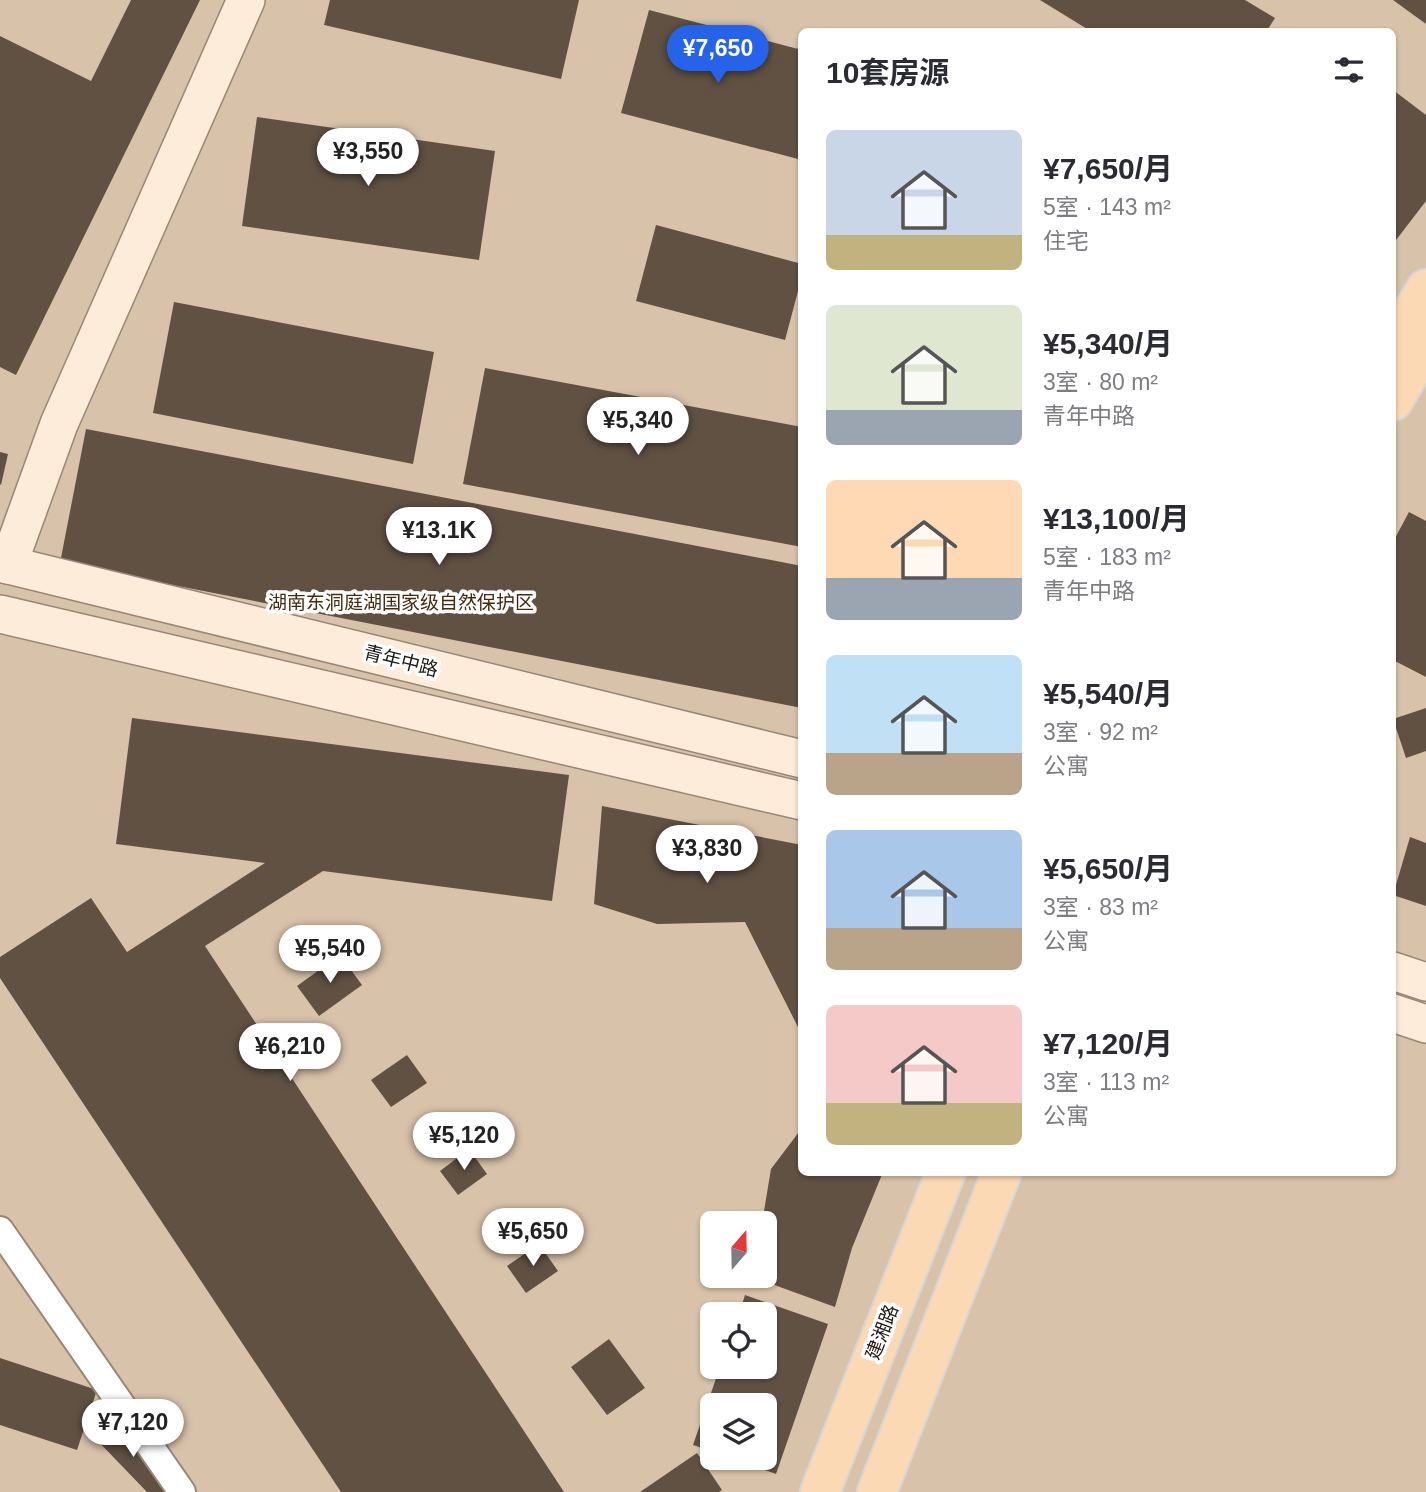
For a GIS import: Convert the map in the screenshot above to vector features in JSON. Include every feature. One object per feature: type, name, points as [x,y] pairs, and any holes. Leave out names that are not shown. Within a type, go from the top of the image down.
[{"type":"main road","points":[[4,564],[59,424],[246,0]]},
{"type":"main road","points":[[1396,341],[1426,289]]},
{"type":"main road","points":[[1396,396],[1426,345]]},
{"type":"main road","name":"青年中路","points":[[4,564],[798,758]]},
{"type":"main road","points":[[0,614],[798,800]]},
{"type":"main road","points":[[1396,972],[1426,982]]},
{"type":"main road","points":[[1396,1014],[1426,1024]]},
{"type":"main road","name":"建湘路","points":[[820,1492],[944,1176]]},
{"type":"main road","points":[[877,1492],[1000,1176]]},
{"type":"street","points":[[0,1230],[182,1492]]},
{"type":"green space","name":"湖南东洞庭湖国家级自然保护区","points":[[0,0],[1426,0],[1426,1492],[0,1492]]},
{"type":"building","points":[[131,0],[200,0],[16,375],[0,367],[0,36],[91,81]]},
{"type":"building","points":[[330,0],[579,0],[561,79],[324,25]]},
{"type":"building","points":[[1040,0],[1245,0],[1275,18],[1269,28],[1086,28]]},
{"type":"building","points":[[1393,0],[1426,0],[1426,24]]},
{"type":"building","points":[[649,10],[798,49],[798,159],[621,113]]},
{"type":"building","points":[[1396,92],[1426,115],[1426,201],[1396,240]]},
{"type":"building","points":[[257,117],[495,151],[479,260],[242,226]]},
{"type":"building","points":[[656,225],[798,263],[798,291],[785,340],[636,301]]},
{"type":"building","points":[[174,302],[434,352],[413,464],[153,413]]},
{"type":"building","points":[[485,368],[798,426],[798,546],[463,484]]},
{"type":"building","points":[[86,429],[798,565],[798,707],[60,563]]},
{"type":"building","points":[[0,452],[8,454],[1,485],[0,484]]},
{"type":"building","points":[[1409,512],[1426,521],[1426,677],[1396,662],[1396,536]]},
{"type":"building","points":[[1426,708],[1426,751],[1406,758],[1396,728],[1396,718]]},
{"type":"building","points":[[132,718],[569,775],[552,901],[323,871],[205,946],[564,1492],[341,1492],[0,978],[0,957],[91,898],[127,952],[265,863],[116,844]]},
{"type":"building","points":[[602,806],[798,844],[798,1027],[745,922],[657,924],[594,904]]},
{"type":"building","points":[[1410,837],[1426,843],[1426,906],[1396,896],[1396,885]]},
{"type":"building","points":[[340,955],[362,985],[319,1016],[297,986]]},
{"type":"building","points":[[407,1055],[427,1083],[391,1107],[371,1080]]},
{"type":"building","points":[[798,1133],[798,1176],[881,1176],[852,1248],[835,1307],[777,1286],[777,1211],[764,1211],[771,1169]]},
{"type":"building","points":[[469,1149],[487,1174],[458,1195],[440,1171]]},
{"type":"building","points":[[539,1244],[558,1271],[526,1293],[507,1266]]},
{"type":"building","points":[[745,1295],[765,1302],[743,1302]]},
{"type":"building","points":[[777,1306],[828,1324],[776,1474],[765,1470],[777,1470],[777,1393],[711,1393],[716,1379],[777,1379]]},
{"type":"building","points":[[609,1339],[645,1388],[607,1415],[571,1367]]},
{"type":"building","points":[[0,1358],[97,1390],[77,1450],[0,1425]]},
{"type":"building","points":[[113,1420],[177,1492],[147,1492],[94,1437]]},
{"type":"building","points":[[700,1425],[700,1447],[693,1445]]},
{"type":"building","points":[[697,1453],[700,1457],[700,1470],[708,1470],[722,1490],[719,1492],[640,1492]]}]
